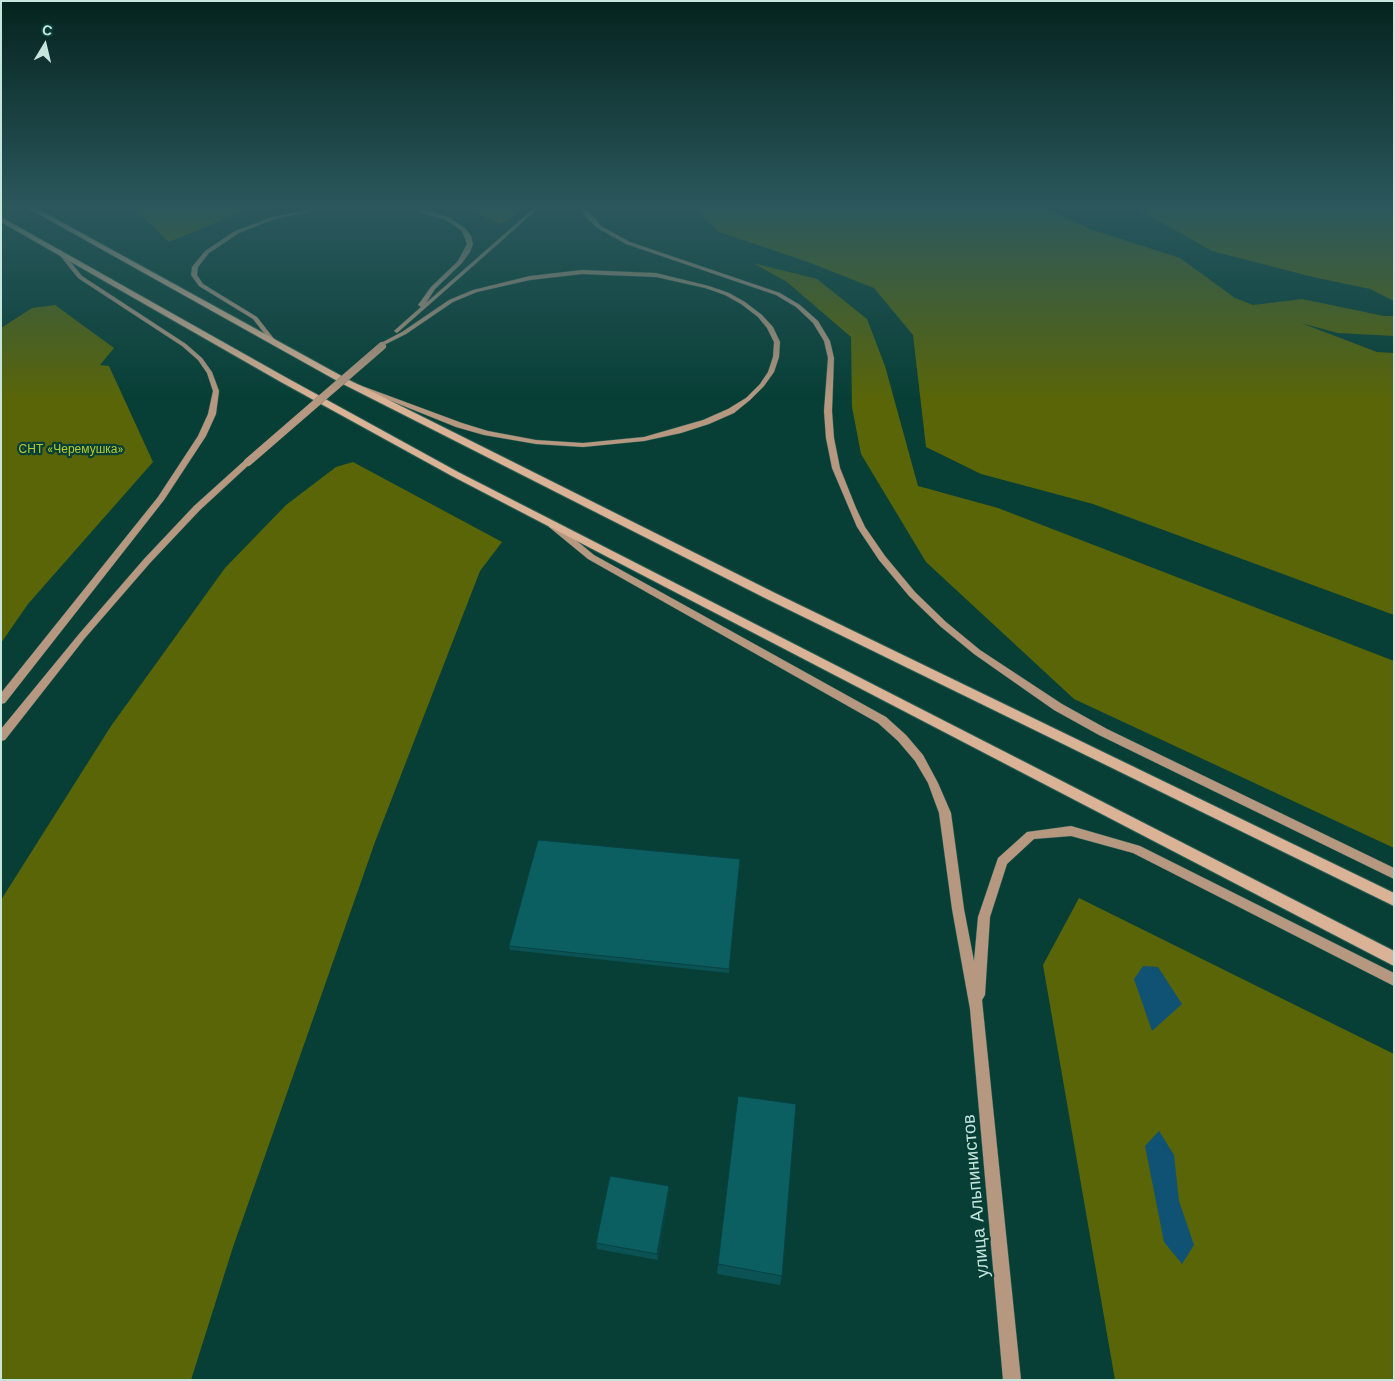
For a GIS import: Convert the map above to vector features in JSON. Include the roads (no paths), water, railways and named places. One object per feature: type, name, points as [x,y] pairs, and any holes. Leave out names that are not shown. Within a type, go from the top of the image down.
[{"type":"main road","points":[[1,700],[161,498],[202,436],[212,414],[216,391],[210,373],[200,359],[184,345],[80,277],[76,271]]},
{"type":"main road","points":[[95,271],[284,380],[455,474],[1394,959]]},
{"type":"main road","points":[[146,271],[344,381],[762,591],[1394,900]]},
{"type":"main road","points":[[195,271],[194,276],[201,285],[254,318],[273,341]]},
{"type":"main road","points":[[417,313],[433,288],[450,271]]},
{"type":"main road","points":[[1,737],[82,636],[147,561],[197,508],[464,271]]},
{"type":"main road","points":[[712,271],[778,294],[798,306],[816,322],[827,341],[831,358],[828,411],[830,438],[840,481],[861,527],[882,558],[912,594],[944,624],[977,652],[1058,707],[1103,732],[1394,874]]},
{"type":"main road","points":[[344,381],[381,393],[459,425],[487,433],[536,442],[583,445],[644,439],[706,422],[730,411],[748,399],[762,385],[771,372],[776,357],[777,342],[770,327],[760,316],[727,294],[707,286],[680,280],[610,272],[573,273],[530,278],[475,291],[451,301],[404,333],[383,344]]},
{"type":"main road","points":[[547,521],[591,557],[882,720],[902,738],[919,758],[933,783],[945,813],[958,909],[977,1009]]},
{"type":"main road","points":[[977,1009],[984,917],[1002,861],[1031,835],[1071,831],[1136,849],[1394,980]]},
{"type":"main road","name":"улица Альпинистов","points":[[977,1009],[1012,1380]]},
{"type":"water","points":[[1143,966],[1158,967],[1182,1004],[1152,1031],[1134,979]]},
{"type":"water","points":[[1159,1131],[1174,1155],[1179,1201],[1194,1245],[1182,1264],[1164,1242],[1145,1146]]},
{"type":"park label","name":"СНТ «Черемушка»","points":[[71,449]]}]
